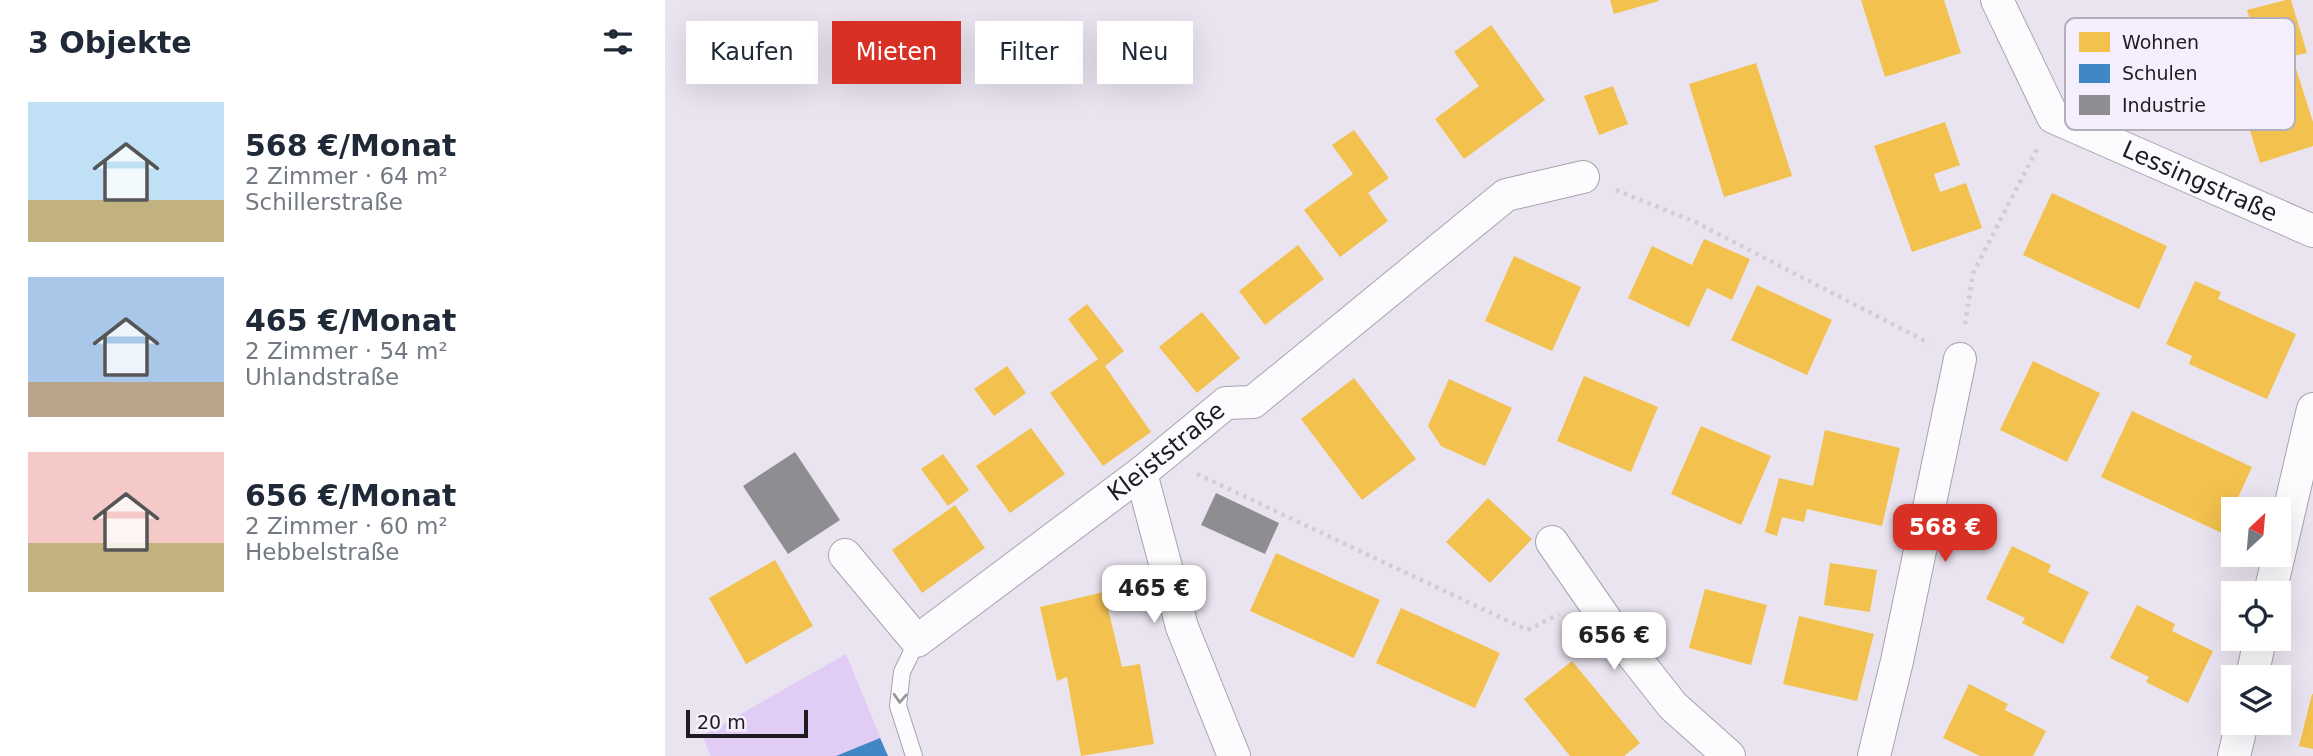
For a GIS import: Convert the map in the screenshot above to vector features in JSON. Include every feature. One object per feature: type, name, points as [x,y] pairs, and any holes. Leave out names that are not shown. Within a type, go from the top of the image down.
[{"type":"street","points":[[1997,0],[2053,117]]},
{"type":"street","name":"Lessingstraße","points":[[2053,117],[2065,122]]},
{"type":"street","name":"Lessingstraße","points":[[2083,130],[2313,231]]},
{"type":"street","name":"Kleiststraße","points":[[917,641],[1151,465],[1226,403],[1253,402],[1506,195],[1583,177]]},
{"type":"street","points":[[1874,756],[1897,662],[1961,359]]},
{"type":"street","points":[[2273,581],[2313,409]]},
{"type":"street","points":[[1151,465],[1182,627],[1234,756]]},
{"type":"street","points":[[1552,542],[1673,706],[1729,756]]},
{"type":"street","points":[[845,555],[917,641]]},
{"type":"street","points":[[2234,756],[2239,735]]},
{"type":"lane","points":[[914,756],[898,706],[902,672],[917,641]]},
{"type":"path","points":[[1583,177],[1695,222],[1961,359],[1973,274],[2053,117]]},
{"type":"path","points":[[1151,465],[1527,630],[1591,598]]},
{"type":"shaded area","points":[[846,654],[888,756],[711,756],[702,736]]},
{"type":"building: Wohnen","points":[[1610,0],[1659,0],[1659,1],[1614,14]]},
{"type":"building: Wohnen","points":[[1861,0],[1944,0],[1961,53],[1885,77]]},
{"type":"building: Wohnen","points":[[2291,0],[2307,53],[2295,55],[2295,18],[2249,18],[2247,10]]},
{"type":"building: Wohnen","points":[[1491,25],[1545,100],[1464,159],[1435,119],[1479,86],[1454,52]]},
{"type":"building: Wohnen","points":[[1756,63],[1792,176],[1724,197],[1689,84]]},
{"type":"building: Wohnen","points":[[2295,65],[2313,122],[2313,146],[2260,163],[2250,130],[2295,130]]},
{"type":"building: Wohnen","points":[[1613,86],[1628,124],[1599,135],[1584,96]]},
{"type":"building: Wohnen","points":[[1945,122],[1960,165],[1934,174],[1940,192],[1966,183],[1982,228],[1912,252],[1874,146]]},
{"type":"building: Wohnen","points":[[1354,130],[1389,178],[1368,193],[1388,221],[1340,257],[1304,210],[1353,174],[1332,145]]},
{"type":"building: Wohnen","points":[[2052,193],[2167,246],[2139,309],[2023,255]]},
{"type":"building: Wohnen","points":[[1704,239],[1750,259],[1732,300],[1707,288],[1689,327],[1628,298],[1652,246],[1692,265]]},
{"type":"building: Wohnen","points":[[1298,245],[1324,279],[1265,325],[1239,291]]},
{"type":"building: Wohnen","points":[[1514,256],[1581,287],[1552,351],[1485,321]]},
{"type":"building: Wohnen","points":[[2195,281],[2221,292],[2218,299],[2296,334],[2267,399],[2189,364],[2192,356],[2166,344]]},
{"type":"building: Wohnen","points":[[1757,285],[1832,320],[1807,375],[1731,340]]},
{"type":"building: Wohnen","points":[[1087,304],[1124,351],[1105,366],[1151,432],[1103,466],[1050,393],[1098,359],[1068,319]]},
{"type":"building: Wohnen","points":[[1202,312],[1240,358],[1197,393],[1159,347]]},
{"type":"building: Wohnen","points":[[2033,361],[2100,393],[2067,462],[2000,430]]},
{"type":"building: Wohnen","points":[[1007,366],[1026,393],[994,416],[974,389]]},
{"type":"building: Wohnen","points":[[1584,376],[1658,407],[1631,472],[1557,441]]},
{"type":"building: Wohnen","points":[[1354,378],[1416,459],[1362,500],[1301,419]]},
{"type":"building: Wohnen","points":[[1449,379],[1512,408],[1485,466],[1441,446],[1428,426]]},
{"type":"building: Wohnen","points":[[2132,411],[2252,467],[2238,497],[2221,497],[2221,533],[2101,477]]},
{"type":"building: Wohnen","points":[[1701,426],[1771,456],[1741,525],[1671,494]]},
{"type":"building: Wohnen","points":[[1031,428],[1065,474],[1010,513],[976,466]]},
{"type":"building: Wohnen","points":[[1825,430],[1900,448],[1882,526],[1807,509],[1804,522],[1782,517],[1777,536],[1765,532],[1779,478],[1813,486]]},
{"type":"building: Wohnen","points":[[943,454],[969,490],[948,506],[921,469]]},
{"type":"building: Wohnen","points":[[1488,498],[1532,539],[1490,583],[1446,542]]},
{"type":"building: Wohnen","points":[[955,505],[985,548],[922,593],[892,550]]},
{"type":"building: Wohnen","points":[[2012,546],[2051,565],[2048,572],[2089,592],[2063,644],[2022,623],[2025,618],[1986,599]]},
{"type":"building: Wohnen","points":[[1276,553],[1380,600],[1354,658],[1250,611]]},
{"type":"building: Wohnen","points":[[775,560],[813,626],[746,664],[709,598]]},
{"type":"building: Wohnen","points":[[1830,563],[1877,570],[1870,612],[1824,605]]},
{"type":"building: Wohnen","points":[[1705,589],[1767,605],[1751,665],[1689,648]]},
{"type":"building: Wohnen","points":[[1104,592],[1122,667],[1140,664],[1154,744],[1081,756],[1067,677],[1057,681],[1040,607]]},
{"type":"building: Wohnen","points":[[2137,605],[2175,624],[2172,631],[2213,651],[2188,703],[2146,682],[2149,677],[2110,658]]},
{"type":"building: Wohnen","points":[[1401,608],[1500,653],[1475,708],[1376,663]]},
{"type":"building: Wohnen","points":[[1799,616],[1874,634],[1857,701],[1783,684]]},
{"type":"building: Wohnen","points":[[1572,661],[1640,743],[1624,756],[1570,756],[1524,699]]},
{"type":"building: Wohnen","points":[[1969,684],[2008,704],[2005,710],[2046,731],[2033,756],[1980,756],[1943,738]]},
{"type":"building: Wohnen","points":[[2313,694],[2313,749],[2299,746]]},
{"type":"building: Schulen","points":[[880,738],[888,756],[836,756]]},
{"type":"building: Industrie","points":[[795,452],[840,520],[788,554],[743,486]]},
{"type":"building: Industrie","points":[[1216,493],[1279,523],[1265,554],[1201,525]]}]
